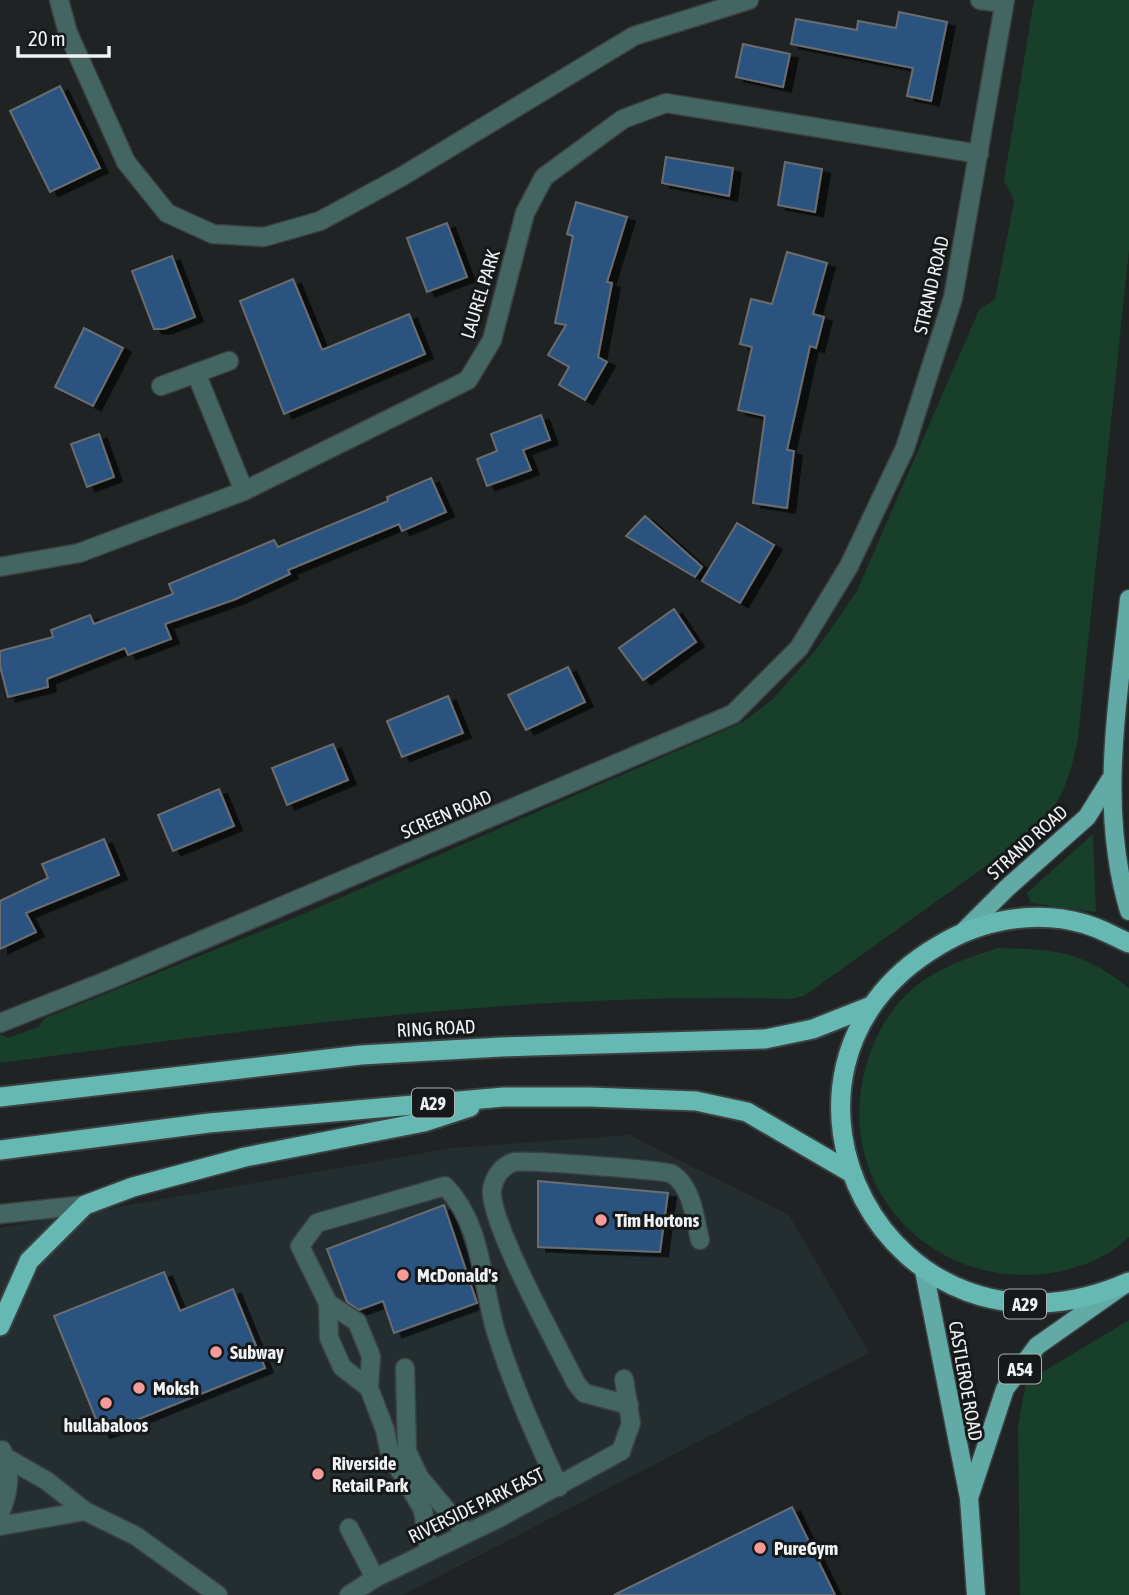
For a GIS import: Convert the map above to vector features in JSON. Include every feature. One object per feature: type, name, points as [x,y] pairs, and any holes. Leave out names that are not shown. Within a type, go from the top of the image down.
[{"type":"highway","name":"A29","points":[[1129,943],[1084,923],[1024,917],[965,930],[909,963],[871,1006],[848,1058],[840,1115],[850,1172],[879,1228],[924,1271],[965,1292],[1009,1304],[1055,1304],[1093,1297],[1129,1282]]},
{"type":"highway","name":"RING ROAD","points":[[0,1097],[361,1055],[501,1047],[765,1039],[822,1026],[871,1006]]},
{"type":"highway","name":"A29","points":[[0,1150],[209,1123],[504,1097],[696,1101],[734,1109],[770,1123],[850,1172]]},
{"type":"highway","points":[[0,1326],[29,1261],[85,1205],[134,1187],[245,1157],[424,1122],[504,1097]]},
{"type":"main road","name":"STRAND ROAD","points":[[1129,599],[1110,780],[1116,856],[1129,911]]},
{"type":"main road","name":"STRAND ROAD","points":[[965,930],[1007,888],[1087,817],[1110,780]]},
{"type":"main road","name":"CASTLEROE ROAD","points":[[924,1271],[969,1498],[976,1595]]},
{"type":"main road","name":"CASTLEROE ROAD","points":[[969,1498],[1004,1389],[1037,1346],[1129,1282]]},
{"type":"street","points":[[59,0],[68,33],[126,162],[167,213],[213,233],[264,237],[320,221],[401,177],[634,36],[749,0]]},
{"type":"street","points":[[980,0],[1004,2]]},
{"type":"street","name":"STRAND ROAD","points":[[849,566],[905,448],[953,298],[1004,2]]},
{"type":"street","name":"LAUREL PARK","points":[[0,567],[79,553],[244,491],[468,380],[492,340],[525,213],[544,177],[623,119],[666,103],[979,154]]},
{"type":"street","points":[[161,386],[229,360]]},
{"type":"street","points":[[196,373],[244,491]]},
{"type":"street","name":"SCREEN ROAD","points":[[0,1023],[111,979],[733,714],[799,648],[849,566]]},
{"type":"street","points":[[624,1379],[629,1405],[584,1393],[576,1383],[507,1243],[492,1193],[495,1176],[511,1163],[530,1160],[616,1169],[658,1169],[673,1174],[686,1188],[700,1240]]},
{"type":"street","points":[[369,1388],[342,1367],[329,1338],[328,1303],[300,1246],[317,1223],[445,1186],[462,1203],[482,1262],[496,1331],[559,1487]]},
{"type":"street","points":[[0,1214],[85,1205]]},
{"type":"street","points":[[328,1303],[356,1322],[372,1356],[369,1388],[385,1430],[390,1454],[423,1510],[429,1551]]},
{"type":"street","points":[[405,1368],[407,1451],[419,1477],[466,1533]]},
{"type":"street","name":"RIVERSIDE PARK EAST","points":[[349,1595],[375,1578],[559,1487],[621,1451],[631,1423],[629,1405]]},
{"type":"street","points":[[2,1452],[47,1481],[85,1511],[136,1536],[218,1595]]},
{"type":"street","points":[[0,1513],[8,1485],[2,1452]]},
{"type":"street","points":[[0,1526],[85,1511]]},
{"type":"street","points":[[349,1528],[375,1578]]},
{"type":"shaded area","name":"Riverside Retail Park","points":[[629,1135],[789,1215],[869,1353],[403,1595],[0,1595],[0,1228],[452,1148]]},
{"type":"green space","points":[[1034,0],[1129,0],[1129,250],[1078,738],[1072,766],[1058,801],[1032,833],[804,996],[791,999],[592,1001],[394,1015],[0,1063],[0,1034],[8,1038],[38,1027],[45,1018],[294,918],[743,722],[773,699],[819,646],[857,591],[979,310],[995,299],[1014,201],[1004,180]]},
{"type":"green space","points":[[1093,834],[1096,912],[1031,903],[1027,893]]},
{"type":"green space","points":[[998,948],[1036,949],[1068,954],[1097,966],[1129,988],[1129,1237],[1100,1258],[1078,1267],[1043,1274],[1000,1273],[961,1263],[926,1244],[898,1218],[876,1186],[863,1149],[859,1108],[866,1066],[876,1038],[891,1012],[925,979],[960,961]]},
{"type":"green space","points":[[1129,1320],[1129,1595],[1020,1595],[1018,1426],[1026,1382]]},
{"type":"building","points":[[899,12],[947,22],[931,101],[907,96],[913,68],[791,44],[796,19],[857,30],[858,21],[896,28]]},
{"type":"building","points":[[743,44],[790,54],[783,87],[736,77]]},
{"type":"building","points":[[60,86],[100,168],[50,192],[10,111]]},
{"type":"building","points":[[666,157],[733,168],[729,196],[662,183]]},
{"type":"building","points":[[785,162],[822,169],[815,212],[778,205]]},
{"type":"building","points":[[576,202],[627,217],[607,282],[612,283],[598,357],[607,362],[585,400],[559,385],[569,367],[548,355],[566,325],[555,323],[573,236],[567,234]]},
{"type":"building","points":[[447,223],[467,277],[427,292],[407,238]]},
{"type":"building","points":[[787,252],[827,263],[813,314],[824,317],[816,348],[810,346],[787,450],[794,451],[787,508],[753,503],[765,416],[738,410],[752,347],[740,344],[751,299],[772,304]]},
{"type":"building","points":[[172,256],[195,317],[164,329],[154,329],[132,271]]},
{"type":"building","points":[[293,279],[322,350],[409,314],[425,354],[284,414],[240,301]]},
{"type":"building","points":[[84,328],[123,348],[93,406],[55,387]]},
{"type":"building","points":[[541,415],[550,440],[523,450],[531,470],[487,486],[477,459],[497,451],[491,434]]},
{"type":"building","points":[[99,434],[114,477],[87,487],[71,444]]},
{"type":"building","points":[[431,478],[446,512],[402,531],[399,524],[288,570],[290,574],[236,599],[165,624],[171,639],[128,655],[125,648],[47,679],[48,687],[8,697],[0,666],[0,651],[53,637],[51,630],[90,615],[94,624],[173,594],[169,584],[274,540],[278,547],[388,501],[387,497]]},
{"type":"building","points":[[645,516],[702,567],[695,577],[626,536]]},
{"type":"building","points":[[737,523],[774,545],[740,603],[702,581]]},
{"type":"building","points":[[674,609],[696,642],[643,680],[619,648]]},
{"type":"building","points":[[568,667],[585,702],[526,730],[508,695]]},
{"type":"building","points":[[448,696],[463,733],[402,757],[387,721]]},
{"type":"building","points":[[333,744],[348,780],[287,805],[272,768]]},
{"type":"building","points":[[219,789],[234,826],[173,851],[158,815]]},
{"type":"building","points":[[104,839],[119,875],[26,913],[36,932],[0,949],[0,901],[48,878],[42,864]]},
{"type":"building","name":"Tim Hortons","points":[[538,1181],[668,1193],[660,1252],[538,1247]]},
{"type":"building","name":"McDonald's","points":[[444,1205],[477,1303],[394,1333],[383,1301],[359,1310],[347,1302],[327,1249]]},
{"type":"building","points":[[164,1272],[180,1311],[233,1289],[265,1368],[102,1434],[54,1316]]},
{"type":"building","name":"PureGym","points":[[792,1507],[835,1595],[614,1595]]},
{"type":"place","name":"Tim Hortons","points":[[601,1220]]},
{"type":"place","name":"McDonald's","points":[[403,1275]]},
{"type":"place","name":"Subway","points":[[216,1352]]},
{"type":"place","name":"Moksh","points":[[139,1388]]},
{"type":"place","name":"hullabaloos","points":[[106,1403]]},
{"type":"place","name":"Riverside Retail Park","points":[[318,1474]]},
{"type":"place","name":"PureGym","points":[[760,1548]]}]
